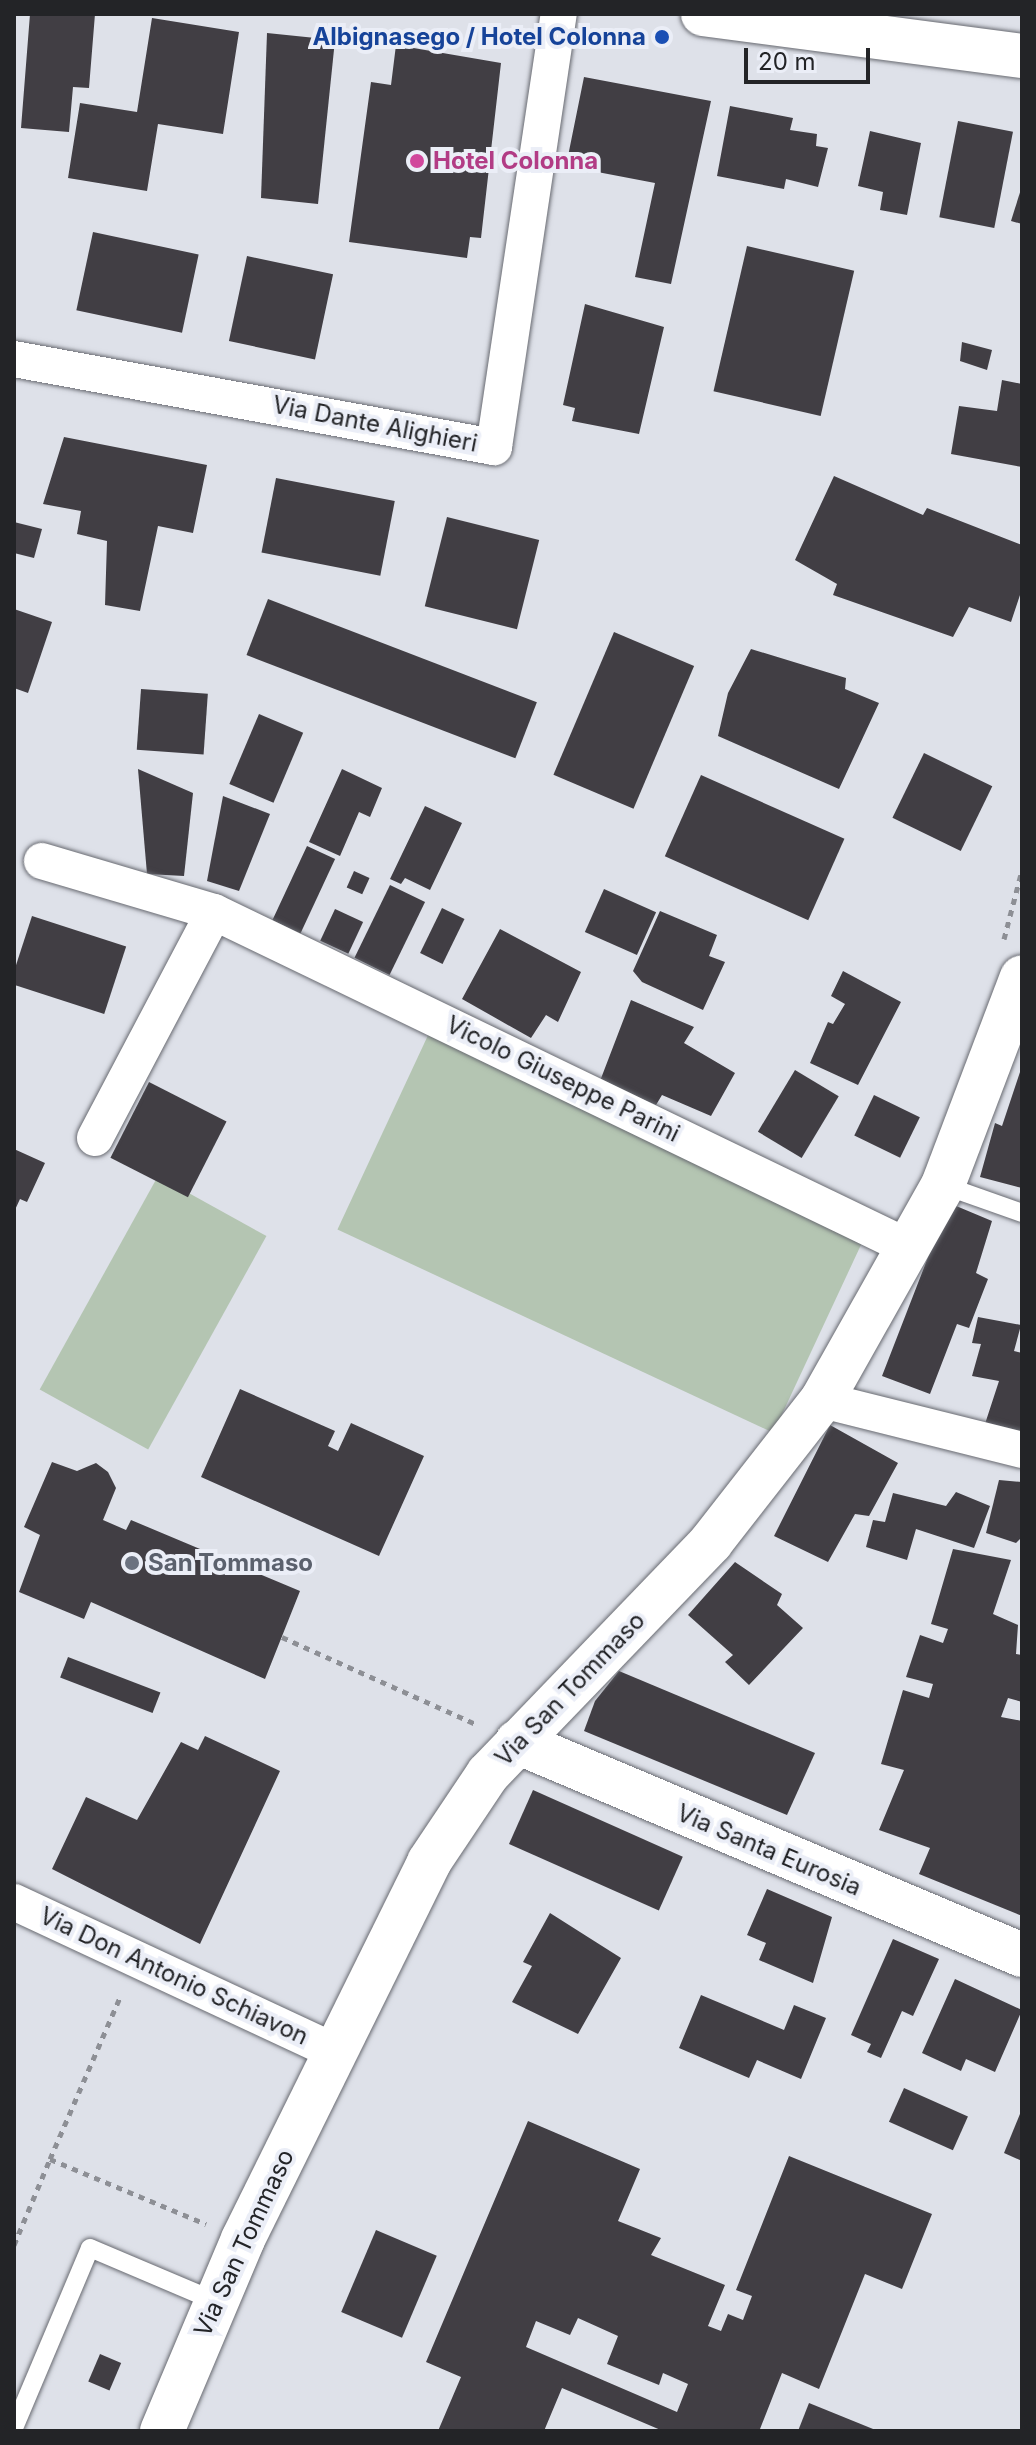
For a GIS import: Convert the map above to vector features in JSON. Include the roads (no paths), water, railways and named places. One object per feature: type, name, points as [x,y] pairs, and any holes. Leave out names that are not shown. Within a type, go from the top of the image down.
[{"type":"street","name":"Via Dante Alighieri","points":[[14,359],[494,447],[559,14]]},
{"type":"street","points":[[703,14],[1022,56]]},
{"type":"street","name":"Vicolo Giuseppe Parini","points":[[42,861],[214,912],[910,1248]]},
{"type":"street","points":[[95,1138],[214,912]]},
{"type":"street","name":"Via San Tommaso","points":[[162,2431],[215,2301],[333,2051],[429,1862],[501,1735],[711,1542],[822,1400],[943,1185],[1012,962]]},
{"type":"street","points":[[822,1400],[1022,1450]]},
{"type":"street","name":"Via Santa Eurosia","points":[[501,1735],[1022,1955]]},
{"type":"street","name":"Via Don Antonio Schiavon","points":[[14,1902],[333,2051]]},
{"type":"lane","points":[[943,1185],[1022,1213]]},
{"type":"lane","points":[[14,2428],[90,2248],[215,2301]]},
{"type":"place","name":"Albignasego / Hotel Colonna","points":[[662,37]]},
{"type":"place","name":"Hotel Colonna","points":[[417,161]]},
{"type":"place","name":"San Tommaso","points":[[132,1563]]}]
